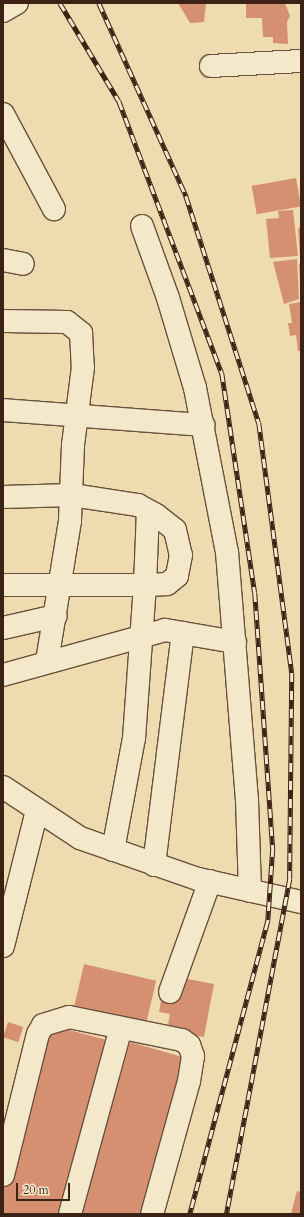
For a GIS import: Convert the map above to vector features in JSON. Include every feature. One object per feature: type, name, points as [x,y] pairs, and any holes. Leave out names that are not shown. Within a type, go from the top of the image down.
[{"type":"street","points":[[3,11],[17,3]]},
{"type":"street","points":[[211,66],[301,61]]},
{"type":"street","points":[[3,114],[54,209]]},
{"type":"street","points":[[142,226],[168,298],[203,425],[227,552],[235,642],[250,891]]},
{"type":"street","points":[[3,321],[67,322],[77,327],[84,350],[76,417],[72,495],[62,584],[47,661]]},
{"type":"street","points":[[3,410],[76,417],[203,425]]},
{"type":"street","points":[[3,497],[72,495],[118,499],[148,510],[176,530],[181,555],[177,576],[172,582],[145,585],[62,584],[3,586]]},
{"type":"street","points":[[113,850],[134,738],[140,637],[145,585],[148,510]]},
{"type":"street","points":[[3,628],[56,616]]},
{"type":"street","points":[[3,675],[47,661],[166,630],[235,642]]},
{"type":"street","points":[[154,866],[183,633]]},
{"type":"street","points":[[3,786],[37,811],[80,838],[154,866],[250,891],[301,902]]},
{"type":"street","points":[[3,946],[5,922],[37,811]]},
{"type":"street","points":[[170,992],[210,881]]},
{"type":"street","points":[[3,1175],[6,1148],[38,1034],[43,1025],[69,1017],[182,1040],[189,1045],[193,1056],[152,1214]]},
{"type":"street","points":[[70,1214],[121,1028]]},
{"type":"building","points":[[178,3],[206,3],[204,22],[190,23]]},
{"type":"building","points":[[246,3],[285,3],[290,16],[287,22],[288,44],[273,43],[273,37],[263,37],[262,18],[246,18]]},
{"type":"building","points":[[296,178],[301,207],[257,214],[252,186]]},
{"type":"building","points":[[293,210],[298,256],[270,258],[266,219],[279,218],[278,211]]},
{"type":"building","points":[[301,227],[301,258],[300,258],[298,228]]},
{"type":"building","points":[[297,259],[299,299],[284,304],[273,262]]},
{"type":"building","points":[[299,264],[301,264],[301,287],[300,287]]},
{"type":"building","points":[[301,302],[301,351],[298,351],[296,335],[290,336],[288,323],[292,323],[289,304]]},
{"type":"building","points":[[84,964],[156,981],[146,1025],[74,1009]]},
{"type":"building","points":[[177,977],[214,984],[204,1037],[167,1030],[170,1014],[159,1012],[162,995]]},
{"type":"building","points":[[8,1022],[23,1027],[18,1042],[3,1037]]},
{"type":"building","points":[[46,1024],[107,1040],[62,1214],[3,1214],[3,1191]]},
{"type":"building","points":[[130,1042],[189,1059],[144,1214],[81,1214]]},
{"type":"building","points":[[297,1191],[301,1192],[301,1214],[291,1214]]},
{"type":"railway","points":[[60,3],[119,101],[222,373],[255,593],[273,848],[268,921],[190,1214]]},
{"type":"railway","points":[[99,3],[186,196],[259,423],[292,673],[290,879],[227,1214]]}]
